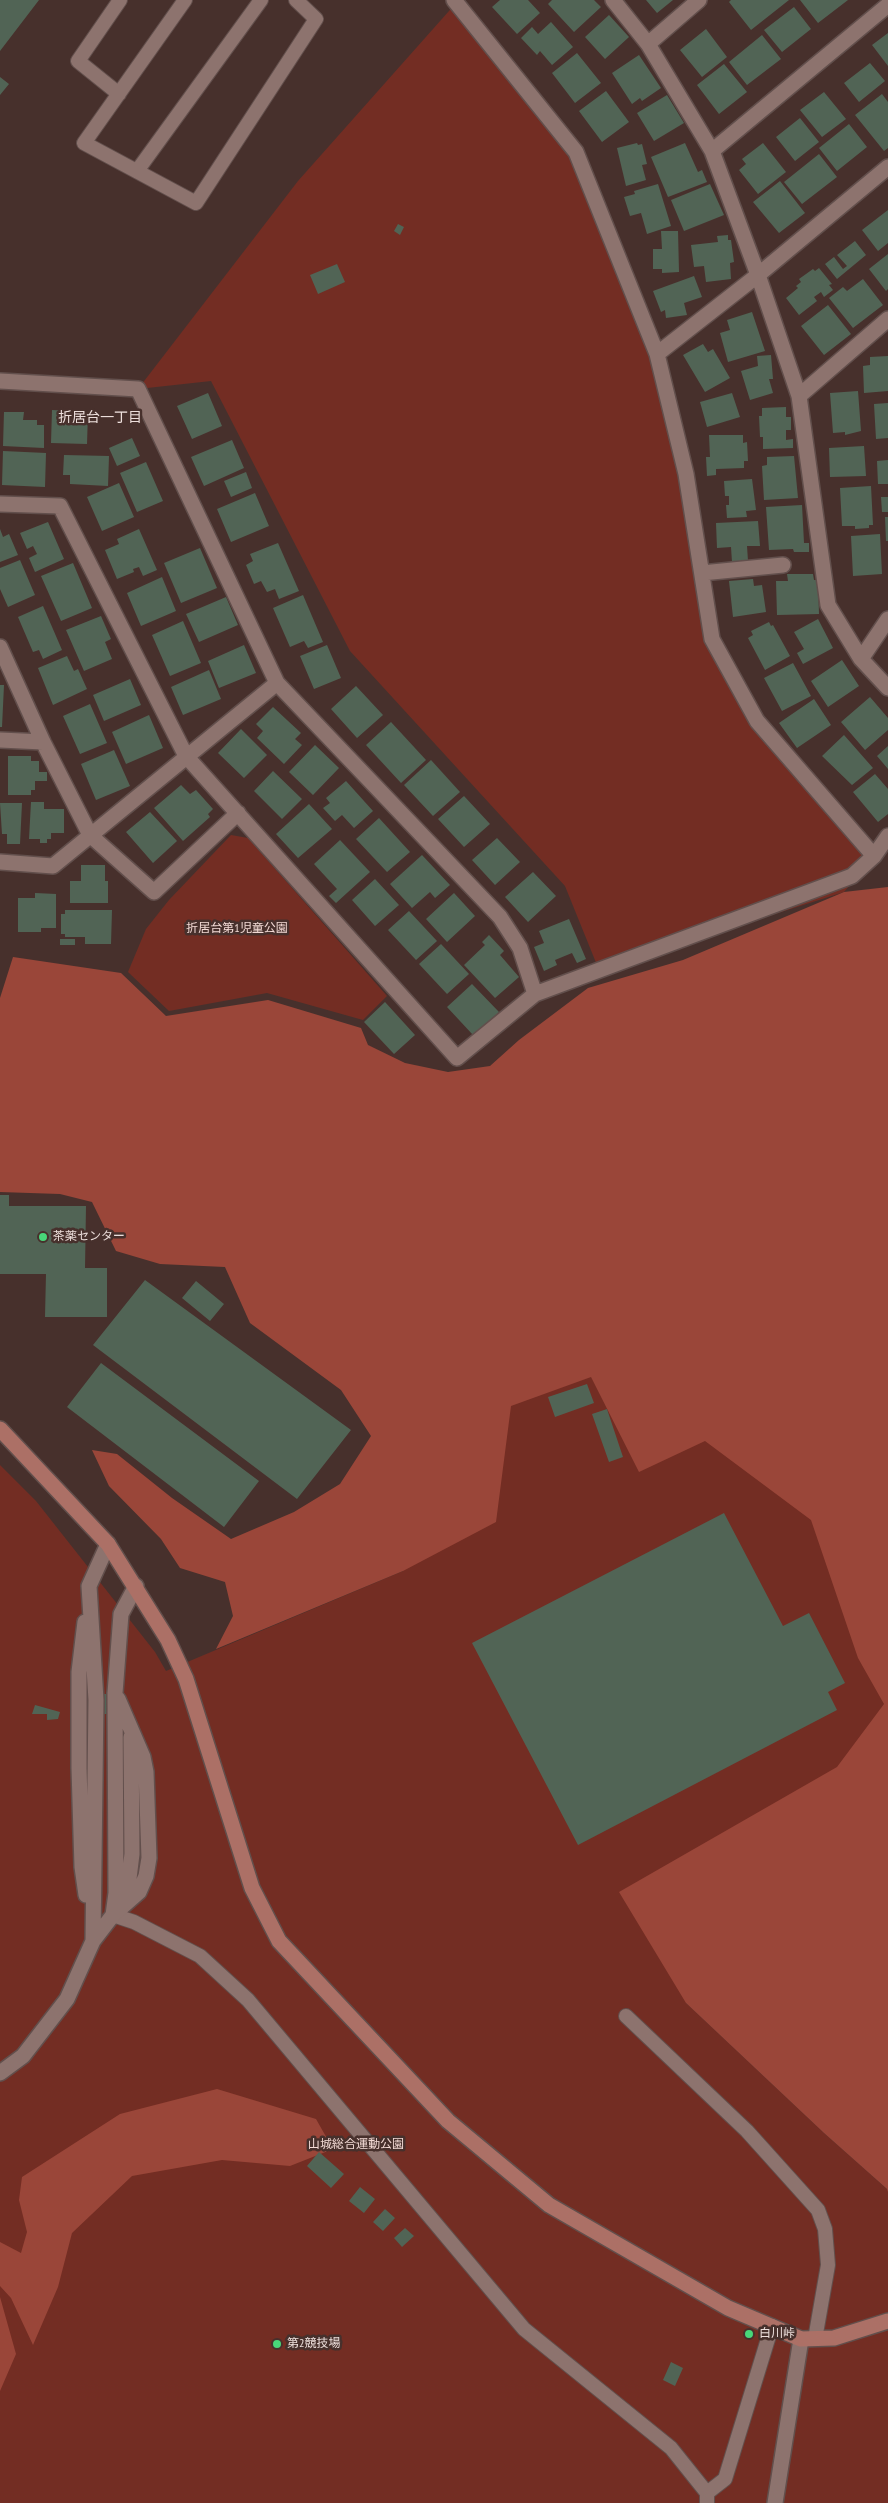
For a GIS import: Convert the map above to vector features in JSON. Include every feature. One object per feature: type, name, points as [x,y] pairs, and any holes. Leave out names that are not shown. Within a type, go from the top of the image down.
[{"type":"street","points":[[613,0],[648,44],[712,151],[758,275],[799,396],[814,560],[828,605],[861,659],[888,688]]},
{"type":"street","points":[[648,44],[699,0]]},
{"type":"street","points":[[456,1],[576,152],[657,354],[686,474],[712,639],[757,721],[874,856]]},
{"type":"street","points":[[712,151],[888,4]]},
{"type":"street","points":[[657,354],[758,275],[888,167]]},
{"type":"street","points":[[799,396],[888,319]]},
{"type":"street","points":[[0,381],[138,389],[277,683],[500,917],[520,948],[535,994]]},
{"type":"street","points":[[0,504],[60,506],[186,756],[458,1058],[535,994],[852,876],[874,856],[888,836]]},
{"type":"street","points":[[702,573],[783,565]]},
{"type":"street","points":[[861,659],[888,619]]},
{"type":"street","points":[[0,647],[43,742],[90,835],[154,892],[238,813]]},
{"type":"street","points":[[0,862],[53,866],[277,683]]},
{"type":"street","points":[[0,740],[43,742]]},
{"type":"street","points":[[0,1429],[108,1544],[168,1640],[186,1679],[252,1888],[279,1940],[448,2121],[549,2205],[728,2308],[808,2339],[834,2338],[888,2321]]},
{"type":"street","points":[[93,1941],[82,1868],[78,1768],[79,1672],[89,1586],[108,1544]]},
{"type":"street","points":[[113,1915],[116,1893],[115,1693],[121,1614],[136,1586]]},
{"type":"street","points":[[0,2073],[23,2056],[67,1999],[93,1941],[113,1915],[139,1892],[146,1876],[149,1858],[146,1772],[143,1757],[115,1693]]},
{"type":"street","points":[[775,2503],[808,2339]]},
{"type":"lane","points":[[118,94],[78,61],[120,0]]},
{"type":"lane","points":[[184,0],[84,143],[196,203],[316,19],[296,0]]},
{"type":"lane","points":[[137,171],[261,0]]},
{"type":"lane","points":[[113,1915],[134,1922],[200,1956],[248,2000],[524,2328],[671,2448],[707,2498],[725,2479],[772,2326]]},
{"type":"lane","points":[[93,1941],[117,1926],[134,1922]]},
{"type":"lane","points":[[626,2016],[747,2131],[818,2210],[825,2229],[828,2265],[808,2339]]},
{"type":"green space","points":[[457,2],[576,152],[657,354],[712,639],[757,721],[874,856],[844,892],[599,970],[565,886],[350,651],[211,381],[138,389],[298,181]]},
{"type":"green space","name":"折居台第1児童公園","points":[[231,835],[248,838],[387,996],[363,1020],[267,993],[169,1011],[128,972],[146,929],[169,900]]},
{"type":"green space","name":"山城総合運動公園","points":[[888,1282],[888,1738],[686,2003],[824,2133],[888,2190],[888,2503],[0,2503],[0,1465],[36,1501],[155,1652],[166,1671],[403,1571],[407,1328]]},
{"type":"shaded area","points":[[888,887],[888,2192],[887,2189],[824,2133],[686,2003],[619,1892],[837,1767],[884,1704],[858,1658],[811,1520],[705,1441],[639,1472],[591,1377],[511,1406],[496,1522],[403,1571],[216,1649],[233,1616],[225,1582],[180,1568],[161,1539],[109,1486],[92,1450],[117,1454],[172,1498],[231,1539],[294,1512],[340,1484],[371,1436],[341,1390],[250,1323],[225,1267],[160,1264],[116,1251],[92,1202],[60,1194],[0,1192],[0,998],[13,957],[121,973],[166,1016],[268,1000],[361,1028],[368,1045],[405,1063],[448,1072],[490,1066],[519,1040],[588,988],[683,960],[844,892]]},
{"type":"shaded area","points":[[217,2089],[316,2119],[333,2149],[290,2166],[222,2160],[132,2176],[72,2233],[58,2287],[33,2345],[11,2298],[0,2286],[0,2242],[21,2253],[27,2232],[19,2200],[22,2177],[120,2114]]},
{"type":"shaded area","points":[[0,2297],[16,2354],[0,2391]]},
{"type":"building","points":[[0,0],[39,0],[0,51]]},
{"type":"building","points":[[500,0],[528,0],[540,13],[517,34],[492,7]]},
{"type":"building","points":[[552,0],[594,0],[601,7],[574,32],[548,4]]},
{"type":"building","points":[[646,0],[673,0],[657,13]]},
{"type":"building","points":[[731,0],[789,0],[751,30],[729,2]]},
{"type":"building","points":[[800,0],[848,0],[818,23]]},
{"type":"building","points":[[794,7],[811,29],[782,52],[764,30]]},
{"type":"building","points":[[609,15],[629,37],[605,59],[585,37]]},
{"type":"building","points":[[551,22],[573,47],[552,65],[540,51],[537,55],[521,38],[532,27],[538,34]]},
{"type":"building","points":[[706,29],[727,57],[702,77],[680,50]]},
{"type":"building","points":[[888,33],[888,66],[872,45]]},
{"type":"building","points":[[762,35],[781,59],[747,85],[729,62]]},
{"type":"building","points":[[577,53],[601,83],[575,103],[552,73]]},
{"type":"building","points":[[639,55],[661,88],[642,101],[640,98],[632,104],[612,73]]},
{"type":"building","points":[[870,63],[885,81],[859,102],[844,83]]},
{"type":"building","points":[[724,64],[747,92],[719,114],[697,85]]},
{"type":"building","points":[[0,77],[9,84],[0,95]]},
{"type":"building","points":[[606,91],[629,122],[602,142],[579,111]]},
{"type":"building","points":[[824,92],[846,119],[822,137],[800,110]]},
{"type":"building","points":[[882,94],[888,102],[888,148],[884,151],[855,115]]},
{"type":"building","points":[[667,95],[684,123],[654,141],[637,113]]},
{"type":"building","points":[[800,118],[819,142],[795,161],[776,137]]},
{"type":"building","points":[[849,124],[867,147],[837,171],[819,148]]},
{"type":"building","points":[[637,143],[638,145],[642,144],[647,164],[642,165],[646,180],[626,186],[617,148]]},
{"type":"building","points":[[685,143],[698,172],[702,170],[707,182],[668,197],[651,157]]},
{"type":"building","points":[[763,143],[786,172],[758,194],[739,170],[746,164],[742,159]]},
{"type":"building","points":[[819,154],[837,177],[802,204],[784,182]]},
{"type":"building","points":[[780,181],[805,213],[779,233],[753,202]]},
{"type":"building","points":[[658,184],[671,226],[647,234],[641,213],[630,216],[624,197],[635,194],[634,191]]},
{"type":"building","points":[[710,184],[724,215],[684,231],[671,200]]},
{"type":"building","points":[[888,210],[888,243],[878,251],[862,230]]},
{"type":"building","points":[[398,224],[404,227],[400,235],[394,231]]},
{"type":"building","points":[[661,231],[678,231],[679,272],[662,273],[662,269],[653,269],[653,249],[662,249]]},
{"type":"building","points":[[728,235],[728,240],[731,240],[734,262],[730,263],[731,279],[706,282],[704,266],[694,267],[691,245],[718,242],[717,236]]},
{"type":"building","points":[[855,241],[866,255],[837,279],[825,264],[834,257],[843,269],[847,266],[837,255]]},
{"type":"building","points":[[888,254],[888,289],[886,291],[869,269]]},
{"type":"building","points":[[337,264],[345,282],[318,294],[310,275]]},
{"type":"building","points":[[819,268],[832,284],[829,285],[833,290],[824,297],[821,292],[814,297],[817,301],[799,315],[786,298],[798,288],[796,286],[801,282],[799,279],[813,269],[815,271]]},
{"type":"building","points":[[694,276],[702,297],[684,303],[687,315],[666,318],[665,310],[661,312],[653,291]]},
{"type":"building","points":[[863,279],[883,305],[853,328],[829,298],[843,287],[847,291]]},
{"type":"building","points":[[828,305],[851,334],[824,355],[801,326]]},
{"type":"building","points":[[752,312],[765,351],[728,362],[720,333],[730,330],[727,320]]},
{"type":"building","points":[[703,344],[708,352],[713,349],[730,378],[705,392],[683,355]]},
{"type":"building","points":[[771,355],[773,379],[769,379],[773,393],[750,400],[741,371],[758,366],[757,356]]},
{"type":"building","points":[[888,356],[888,391],[864,393],[863,366],[870,365],[870,357]]},
{"type":"building","points":[[858,391],[861,431],[845,435],[845,432],[833,433],[830,393]]},
{"type":"building","points":[[208,393],[222,426],[192,439],[177,406]]},
{"type":"building","points":[[732,393],[740,417],[707,427],[700,402]]},
{"type":"building","points":[[888,403],[888,438],[876,439],[874,404]]},
{"type":"building","points":[[786,407],[786,417],[791,417],[791,430],[786,430],[786,440],[793,439],[793,448],[763,449],[763,437],[760,437],[759,416],[762,416],[762,408]]},
{"type":"building","points":[[52,410],[88,412],[87,444],[51,443]]},
{"type":"building","points":[[4,412],[24,412],[23,420],[37,420],[37,425],[44,425],[44,448],[3,446]]},
{"type":"building","points":[[709,435],[743,435],[743,443],[747,442],[748,461],[744,461],[744,468],[716,469],[716,475],[707,476],[706,457],[710,457]]},
{"type":"building","points":[[132,438],[140,456],[117,466],[109,448]]},
{"type":"building","points":[[232,440],[244,468],[204,486],[191,457]]},
{"type":"building","points":[[864,446],[866,476],[830,477],[829,448]]},
{"type":"building","points":[[3,451],[46,453],[45,487],[2,485]]},
{"type":"building","points":[[64,455],[109,456],[108,486],[70,484],[70,475],[63,475]]},
{"type":"building","points":[[794,456],[798,498],[764,500],[762,466],[767,465],[767,457]]},
{"type":"building","points":[[888,460],[888,484],[878,484],[877,461]]},
{"type":"building","points":[[146,462],[163,501],[137,512],[120,473]]},
{"type":"building","points":[[246,472],[252,488],[231,497],[224,481]]},
{"type":"building","points":[[752,479],[756,510],[746,511],[747,517],[727,518],[726,505],[729,505],[729,496],[725,496],[724,481]]},
{"type":"building","points":[[119,483],[134,517],[102,531],[87,497]]},
{"type":"building","points":[[871,486],[873,525],[869,525],[869,528],[855,529],[855,526],[842,526],[840,488]]},
{"type":"building","points":[[255,493],[269,526],[231,542],[217,509]]},
{"type":"building","points":[[881,497],[888,497],[888,512],[882,512]]},
{"type":"building","points":[[802,505],[804,543],[809,543],[809,552],[794,552],[793,549],[769,550],[766,507]]},
{"type":"building","points":[[885,517],[888,517],[888,541],[886,541]]},
{"type":"building","points":[[758,521],[760,546],[747,546],[748,561],[732,562],[731,547],[717,548],[716,523]]},
{"type":"building","points":[[48,522],[64,559],[35,572],[29,558],[37,554],[33,546],[27,549],[20,533]]},
{"type":"building","points":[[0,529],[3,537],[9,534],[18,555],[0,562]]},
{"type":"building","points":[[139,529],[157,570],[143,576],[139,567],[133,569],[134,572],[117,579],[105,550],[119,544],[117,539]]},
{"type":"building","points":[[880,534],[882,574],[853,576],[851,536]]},
{"type":"building","points":[[278,543],[299,591],[279,599],[275,589],[267,592],[261,581],[254,584],[246,565],[253,561],[250,554]]},
{"type":"building","points":[[200,548],[217,588],[181,603],[164,563]]},
{"type":"building","points":[[20,560],[35,595],[8,607],[0,589],[0,568]]},
{"type":"building","points":[[73,563],[92,608],[61,621],[41,576]]},
{"type":"building","points":[[787,574],[813,574],[814,580],[818,580],[819,614],[777,615],[776,581],[788,581]]},
{"type":"building","points":[[162,577],[176,611],[141,626],[127,593]]},
{"type":"building","points":[[753,579],[754,586],[762,585],[766,612],[733,617],[729,581]]},
{"type":"building","points":[[303,595],[323,642],[308,648],[304,641],[290,647],[273,608]]},
{"type":"building","points":[[226,597],[238,625],[199,642],[186,614]]},
{"type":"building","points":[[43,606],[62,650],[43,659],[39,650],[33,652],[18,617]]},
{"type":"building","points":[[101,616],[111,639],[105,642],[112,659],[84,671],[66,630]]},
{"type":"building","points":[[818,619],[833,648],[803,664],[797,653],[804,649],[794,632]]},
{"type":"building","points":[[183,621],[201,663],[170,676],[152,635]]},
{"type":"building","points":[[769,622],[771,626],[773,625],[790,656],[765,670],[748,638],[753,635],[751,631]]},
{"type":"building","points":[[244,645],[256,673],[219,688],[208,661]]},
{"type":"building","points":[[327,645],[341,678],[314,689],[300,656]]},
{"type":"building","points":[[67,656],[74,671],[78,669],[87,689],[53,705],[38,668]]},
{"type":"building","points":[[842,660],[859,686],[828,707],[811,681]]},
{"type":"building","points":[[793,663],[811,696],[782,711],[764,678]]},
{"type":"building","points":[[209,670],[221,699],[183,715],[171,687]]},
{"type":"building","points":[[130,679],[141,705],[104,721],[93,695]]},
{"type":"building","points":[[0,685],[4,685],[2,727],[0,727]]},
{"type":"building","points":[[356,686],[383,715],[357,738],[331,709]]},
{"type":"building","points":[[870,697],[888,718],[888,730],[865,750],[841,722]]},
{"type":"building","points":[[814,699],[831,725],[797,748],[779,723]]},
{"type":"building","points":[[90,704],[107,743],[80,754],[63,716]]},
{"type":"building","points":[[273,707],[301,733],[295,739],[302,745],[284,764],[257,738],[263,731],[256,724]]},
{"type":"building","points":[[149,715],[163,748],[126,764],[112,732]]},
{"type":"building","points":[[391,722],[426,760],[401,783],[366,745]]},
{"type":"building","points":[[241,729],[267,755],[244,778],[218,753]]},
{"type":"building","points":[[844,735],[873,768],[852,785],[822,756]]},
{"type":"building","points":[[315,745],[339,768],[313,795],[289,772]]},
{"type":"building","points":[[888,746],[888,769],[877,756]]},
{"type":"building","points":[[114,750],[130,786],[96,800],[81,764]]},
{"type":"building","points":[[8,756],[31,756],[31,761],[39,761],[39,772],[47,772],[47,781],[35,781],[35,790],[31,790],[31,795],[8,795]]},
{"type":"building","points":[[431,760],[460,792],[433,816],[404,785]]},
{"type":"building","points":[[273,771],[302,799],[282,819],[254,791]]},
{"type":"building","points":[[875,774],[888,789],[888,814],[878,822],[853,792]]},
{"type":"building","points":[[346,781],[373,811],[354,828],[342,815],[335,821],[323,808],[330,803],[326,798]]},
{"type":"building","points":[[181,785],[190,794],[196,790],[213,809],[208,814],[210,817],[183,841],[154,808]]},
{"type":"building","points":[[464,796],[490,824],[464,847],[438,819]]},
{"type":"building","points":[[31,802],[44,802],[44,809],[64,809],[64,833],[51,833],[51,839],[47,839],[47,843],[40,843],[40,839],[29,839]]},
{"type":"building","points":[[0,803],[22,803],[20,844],[7,844],[7,834],[2,834]]},
{"type":"building","points":[[309,804],[332,829],[298,858],[276,834]]},
{"type":"building","points":[[150,812],[177,841],[153,863],[126,832]]},
{"type":"building","points":[[379,818],[410,852],[387,872],[356,839]]},
{"type":"building","points":[[497,838],[520,862],[495,885],[472,860]]},
{"type":"building","points":[[340,840],[370,872],[336,903],[329,896],[337,889],[314,864]]},
{"type":"building","points":[[422,855],[450,885],[435,898],[430,892],[412,908],[390,884]]},
{"type":"building","points":[[81,865],[105,865],[105,881],[108,881],[108,903],[70,903],[70,881],[81,881]]},
{"type":"building","points":[[533,872],[556,896],[528,922],[505,897]]},
{"type":"building","points":[[375,879],[399,905],[375,926],[352,900]]},
{"type":"building","points":[[35,893],[56,894],[56,928],[41,928],[41,932],[18,932],[18,898],[35,898]]},
{"type":"building","points":[[454,893],[475,916],[447,942],[426,919]]},
{"type":"building","points":[[65,910],[112,910],[111,944],[85,944],[85,937],[65,937],[65,934],[61,934],[61,914],[65,914]]},
{"type":"building","points":[[409,911],[437,941],[416,960],[388,930]]},
{"type":"building","points":[[569,919],[586,959],[577,963],[572,953],[555,960],[557,965],[544,971],[534,947],[544,943],[539,931]]},
{"type":"building","points":[[489,935],[504,951],[500,955],[519,977],[495,998],[464,965],[485,945],[482,942]]},
{"type":"building","points":[[60,939],[75,939],[75,945],[60,945]]},
{"type":"building","points":[[441,944],[469,974],[447,994],[419,964]]},
{"type":"building","points":[[472,984],[499,1012],[473,1035],[447,1007]]},
{"type":"building","points":[[385,1002],[415,1035],[394,1054],[364,1022]]},
{"type":"building","name":"茶薬センター","points":[[0,1195],[9,1195],[9,1206],[86,1206],[85,1268],[107,1268],[107,1317],[45,1317],[46,1274],[0,1274]]},
{"type":"building","points":[[145,1280],[351,1430],[297,1499],[93,1345]]},
{"type":"building","points":[[196,1281],[224,1304],[210,1321],[182,1298]]},
{"type":"building","points":[[101,1363],[259,1481],[224,1527],[67,1407]]},
{"type":"building","points":[[587,1384],[594,1403],[555,1417],[548,1397]]},
{"type":"building","points":[[607,1409],[623,1457],[609,1462],[592,1414]]},
{"type":"building","points":[[724,1513],[783,1626],[809,1613],[845,1683],[828,1692],[837,1710],[578,1845],[472,1643]]},
{"type":"building","points":[[80,1694],[112,1694],[113,1714],[81,1714]]},
{"type":"building","points":[[35,1705],[60,1712],[58,1719],[47,1720],[47,1714],[32,1714]]},
{"type":"building","points":[[319,2152],[344,2174],[331,2188],[307,2166]]},
{"type":"building","points":[[360,2187],[375,2199],[364,2213],[349,2201]]},
{"type":"building","points":[[385,2209],[395,2218],[383,2231],[373,2222]]},
{"type":"building","points":[[405,2228],[414,2236],[402,2247],[394,2238]]},
{"type":"building","points":[[671,2362],[683,2368],[675,2386],[663,2380]]},
{"type":"place","name":"茶薬センター","points":[[43,1237]]},
{"type":"place","name":"白川峠","points":[[749,2334]]},
{"type":"place","name":"第2競技場","points":[[277,2344]]},
{"type":"district","name":"折居台一丁目","points":[[100,418]]}]
